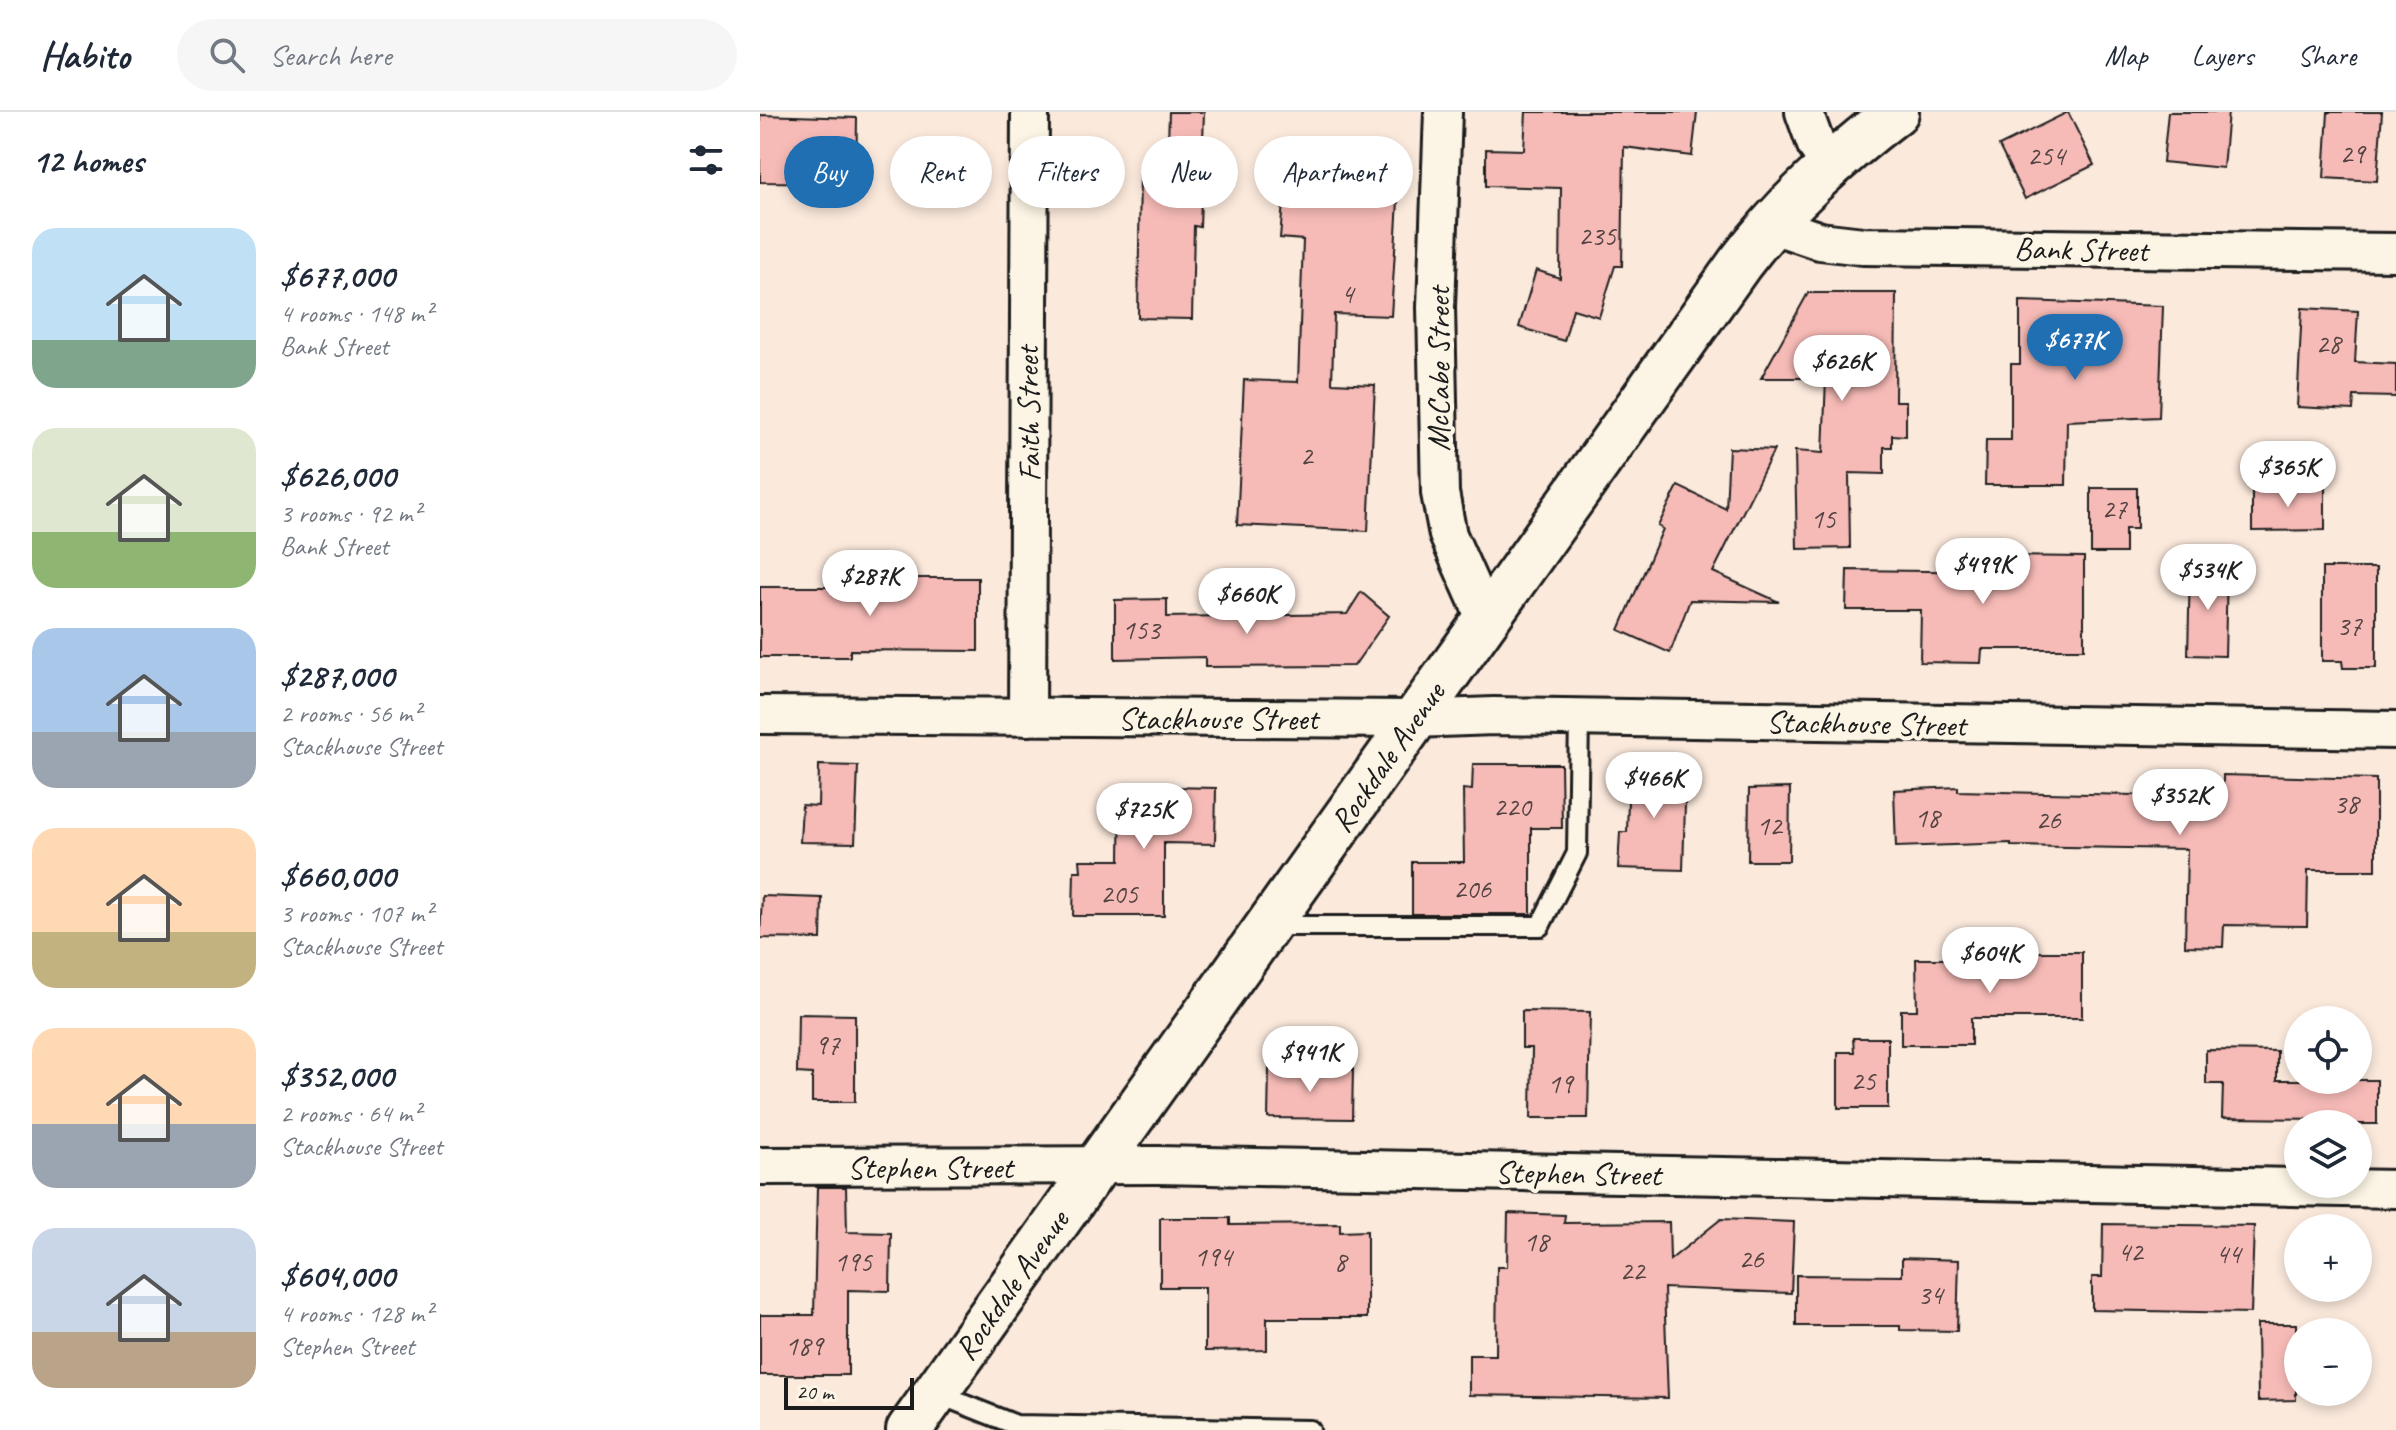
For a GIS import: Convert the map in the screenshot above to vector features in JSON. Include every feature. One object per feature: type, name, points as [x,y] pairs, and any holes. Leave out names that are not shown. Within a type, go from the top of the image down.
[{"type":"main road","name":"Rockdale Avenue","points":[[909,1430],[1093,1167],[1270,926],[1485,618],[1770,224],[1830,165],[1896,112]]},
{"type":"street","name":"Faith Street","points":[[1027,717],[1030,112]]},
{"type":"street","name":"McCabe Street","points":[[1443,112],[1436,307],[1440,493],[1448,535],[1485,618]]},
{"type":"street","points":[[1804,112],[1816,145],[1830,165]]},
{"type":"street","name":"Bank Street","points":[[1770,224],[1820,241],[1863,246],[2396,252]]},
{"type":"street","name":"Stackhouse Street","points":[[760,715],[1579,718],[2396,730]]},
{"type":"street","name":"Stephen Street","points":[[760,1166],[1363,1169],[2396,1189]]},
{"type":"lane","points":[[1270,926],[1540,926],[1577,853],[1579,718]]},
{"type":"lane","points":[[935,1393],[1016,1425],[1310,1430]]},
{"type":"building","points":[[1169,112],[1204,112],[1203,136],[1168,136]]},
{"type":"building","points":[[1526,112],[1697,112],[1692,156],[1624,147],[1622,266],[1615,266],[1599,317],[1573,309],[1564,341],[1519,327],[1536,270],[1560,278],[1561,188],[1486,186],[1486,149],[1524,150]]},
{"type":"building","points":[[2068,112],[2094,165],[2025,199],[1999,146]]},
{"type":"building","points":[[2168,112],[2228,112],[2223,168],[2163,162]]},
{"type":"building","points":[[2328,112],[2382,112],[2377,181],[2324,178]]},
{"type":"building","points":[[760,115],[857,118],[857,136],[784,136],[784,182],[760,182]]},
{"type":"building","points":[[1140,172],[1141,208],[1201,208],[1200,227],[1194,226],[1192,319],[1138,318]]},
{"type":"building","points":[[1282,208],[1398,208],[1391,316],[1334,314],[1332,383],[1375,385],[1368,531],[1237,525],[1244,380],[1298,382],[1303,240],[1280,238]]},
{"type":"building","points":[[1808,293],[1896,293],[1895,401],[1906,401],[1906,436],[1892,435],[1892,447],[1884,447],[1884,474],[1849,473],[1850,548],[1797,549],[1795,451],[1823,453],[1826,378],[1761,378]]},
{"type":"building","points":[[2020,301],[2163,306],[2159,417],[2067,421],[2066,485],[1985,485],[1986,440],[2011,440],[2011,364],[2020,364]]},
{"type":"building","points":[[2302,308],[2358,311],[2355,362],[2396,364],[2396,397],[2354,396],[2353,410],[2297,407]]},
{"type":"building","points":[[1729,448],[1774,450],[1713,572],[1779,602],[1690,600],[1670,653],[1619,630],[1663,529],[1658,526],[1678,486],[1726,509]]},
{"type":"building","points":[[2252,487],[2325,487],[2325,530],[2252,531]]},
{"type":"building","points":[[2091,488],[2137,488],[2137,529],[2125,529],[2125,553],[2091,553]]},
{"type":"building","points":[[2006,556],[2084,557],[2084,649],[1982,649],[1981,663],[1920,662],[1921,610],[1846,610],[1847,570],[2006,572]]},
{"type":"building","points":[[2190,568],[2227,569],[2225,656],[2188,655]]},
{"type":"building","points":[[2322,568],[2376,568],[2376,668],[2343,668],[2342,661],[2322,661]]},
{"type":"building","points":[[886,578],[978,578],[978,651],[850,650],[850,657],[760,657],[760,587],[886,587]]},
{"type":"building","points":[[1361,592],[1389,616],[1354,666],[1205,667],[1205,657],[1115,659],[1115,600],[1167,599],[1167,617],[1347,614]]},
{"type":"building","points":[[1473,764],[1561,764],[1562,828],[1531,828],[1531,914],[1412,914],[1412,862],[1464,862],[1463,789],[1472,790]]},
{"type":"building","points":[[819,765],[858,766],[855,843],[800,842],[802,805],[818,806]]},
{"type":"building","points":[[1629,768],[1686,770],[1683,870],[1618,868],[1620,832],[1627,832]]},
{"type":"building","points":[[2223,775],[2376,779],[2376,870],[2308,870],[2307,926],[2224,925],[2223,947],[2185,946],[2187,849],[2011,846],[2011,843],[1896,847],[1894,790],[1958,787],[1958,791],[2223,797]]},
{"type":"building","points":[[1121,786],[1216,788],[1215,844],[1164,843],[1164,916],[1073,916],[1074,871],[1081,871],[1080,860],[1120,860]]},
{"type":"building","points":[[1790,788],[1789,861],[1748,861],[1749,789]]},
{"type":"building","points":[[762,896],[822,898],[821,939],[760,938]]},
{"type":"building","points":[[2033,952],[2082,952],[2082,1018],[1971,1018],[1971,1045],[1901,1045],[1901,1010],[1917,1010],[1916,959],[2033,959]]},
{"type":"building","points":[[1522,1011],[1590,1012],[1588,1118],[1531,1118],[1532,1048],[1522,1048]]},
{"type":"building","points":[[798,1014],[855,1015],[855,1102],[812,1102],[812,1074],[797,1073]]},
{"type":"building","points":[[1853,1038],[1888,1038],[1888,1108],[1838,1108],[1838,1052],[1854,1052]]},
{"type":"building","points":[[2206,1050],[2277,1051],[2277,1080],[2284,1080],[2284,1094],[2372,1094],[2372,1080],[2377,1080],[2377,1124],[2372,1124],[2372,1110],[2284,1110],[2284,1119],[2222,1118],[2223,1084],[2206,1084]]},
{"type":"building","points":[[1269,1068],[1353,1069],[1352,1119],[1268,1118]]},
{"type":"building","points":[[817,1187],[846,1187],[847,1232],[891,1233],[890,1291],[848,1290],[848,1375],[760,1375],[760,1315],[814,1315]]},
{"type":"building","points":[[1508,1213],[1565,1215],[1564,1223],[1669,1222],[1670,1260],[1721,1219],[1794,1222],[1791,1293],[1664,1288],[1668,1398],[1469,1395],[1469,1355],[1496,1355],[1497,1267],[1507,1267]]},
{"type":"building","points":[[1160,1218],[1230,1218],[1230,1225],[1340,1224],[1340,1232],[1367,1231],[1367,1318],[1267,1318],[1267,1350],[1205,1351],[1205,1287],[1160,1287]]},
{"type":"building","points":[[2103,1224],[2254,1226],[2251,1313],[2092,1310],[2092,1277],[2102,1277]]},
{"type":"building","points":[[1902,1258],[1959,1260],[1957,1331],[1900,1330],[1900,1326],[1796,1326],[1796,1275],[1902,1276]]},
{"type":"building","points":[[2257,1324],[2284,1324],[2284,1400],[2258,1401]]}]
